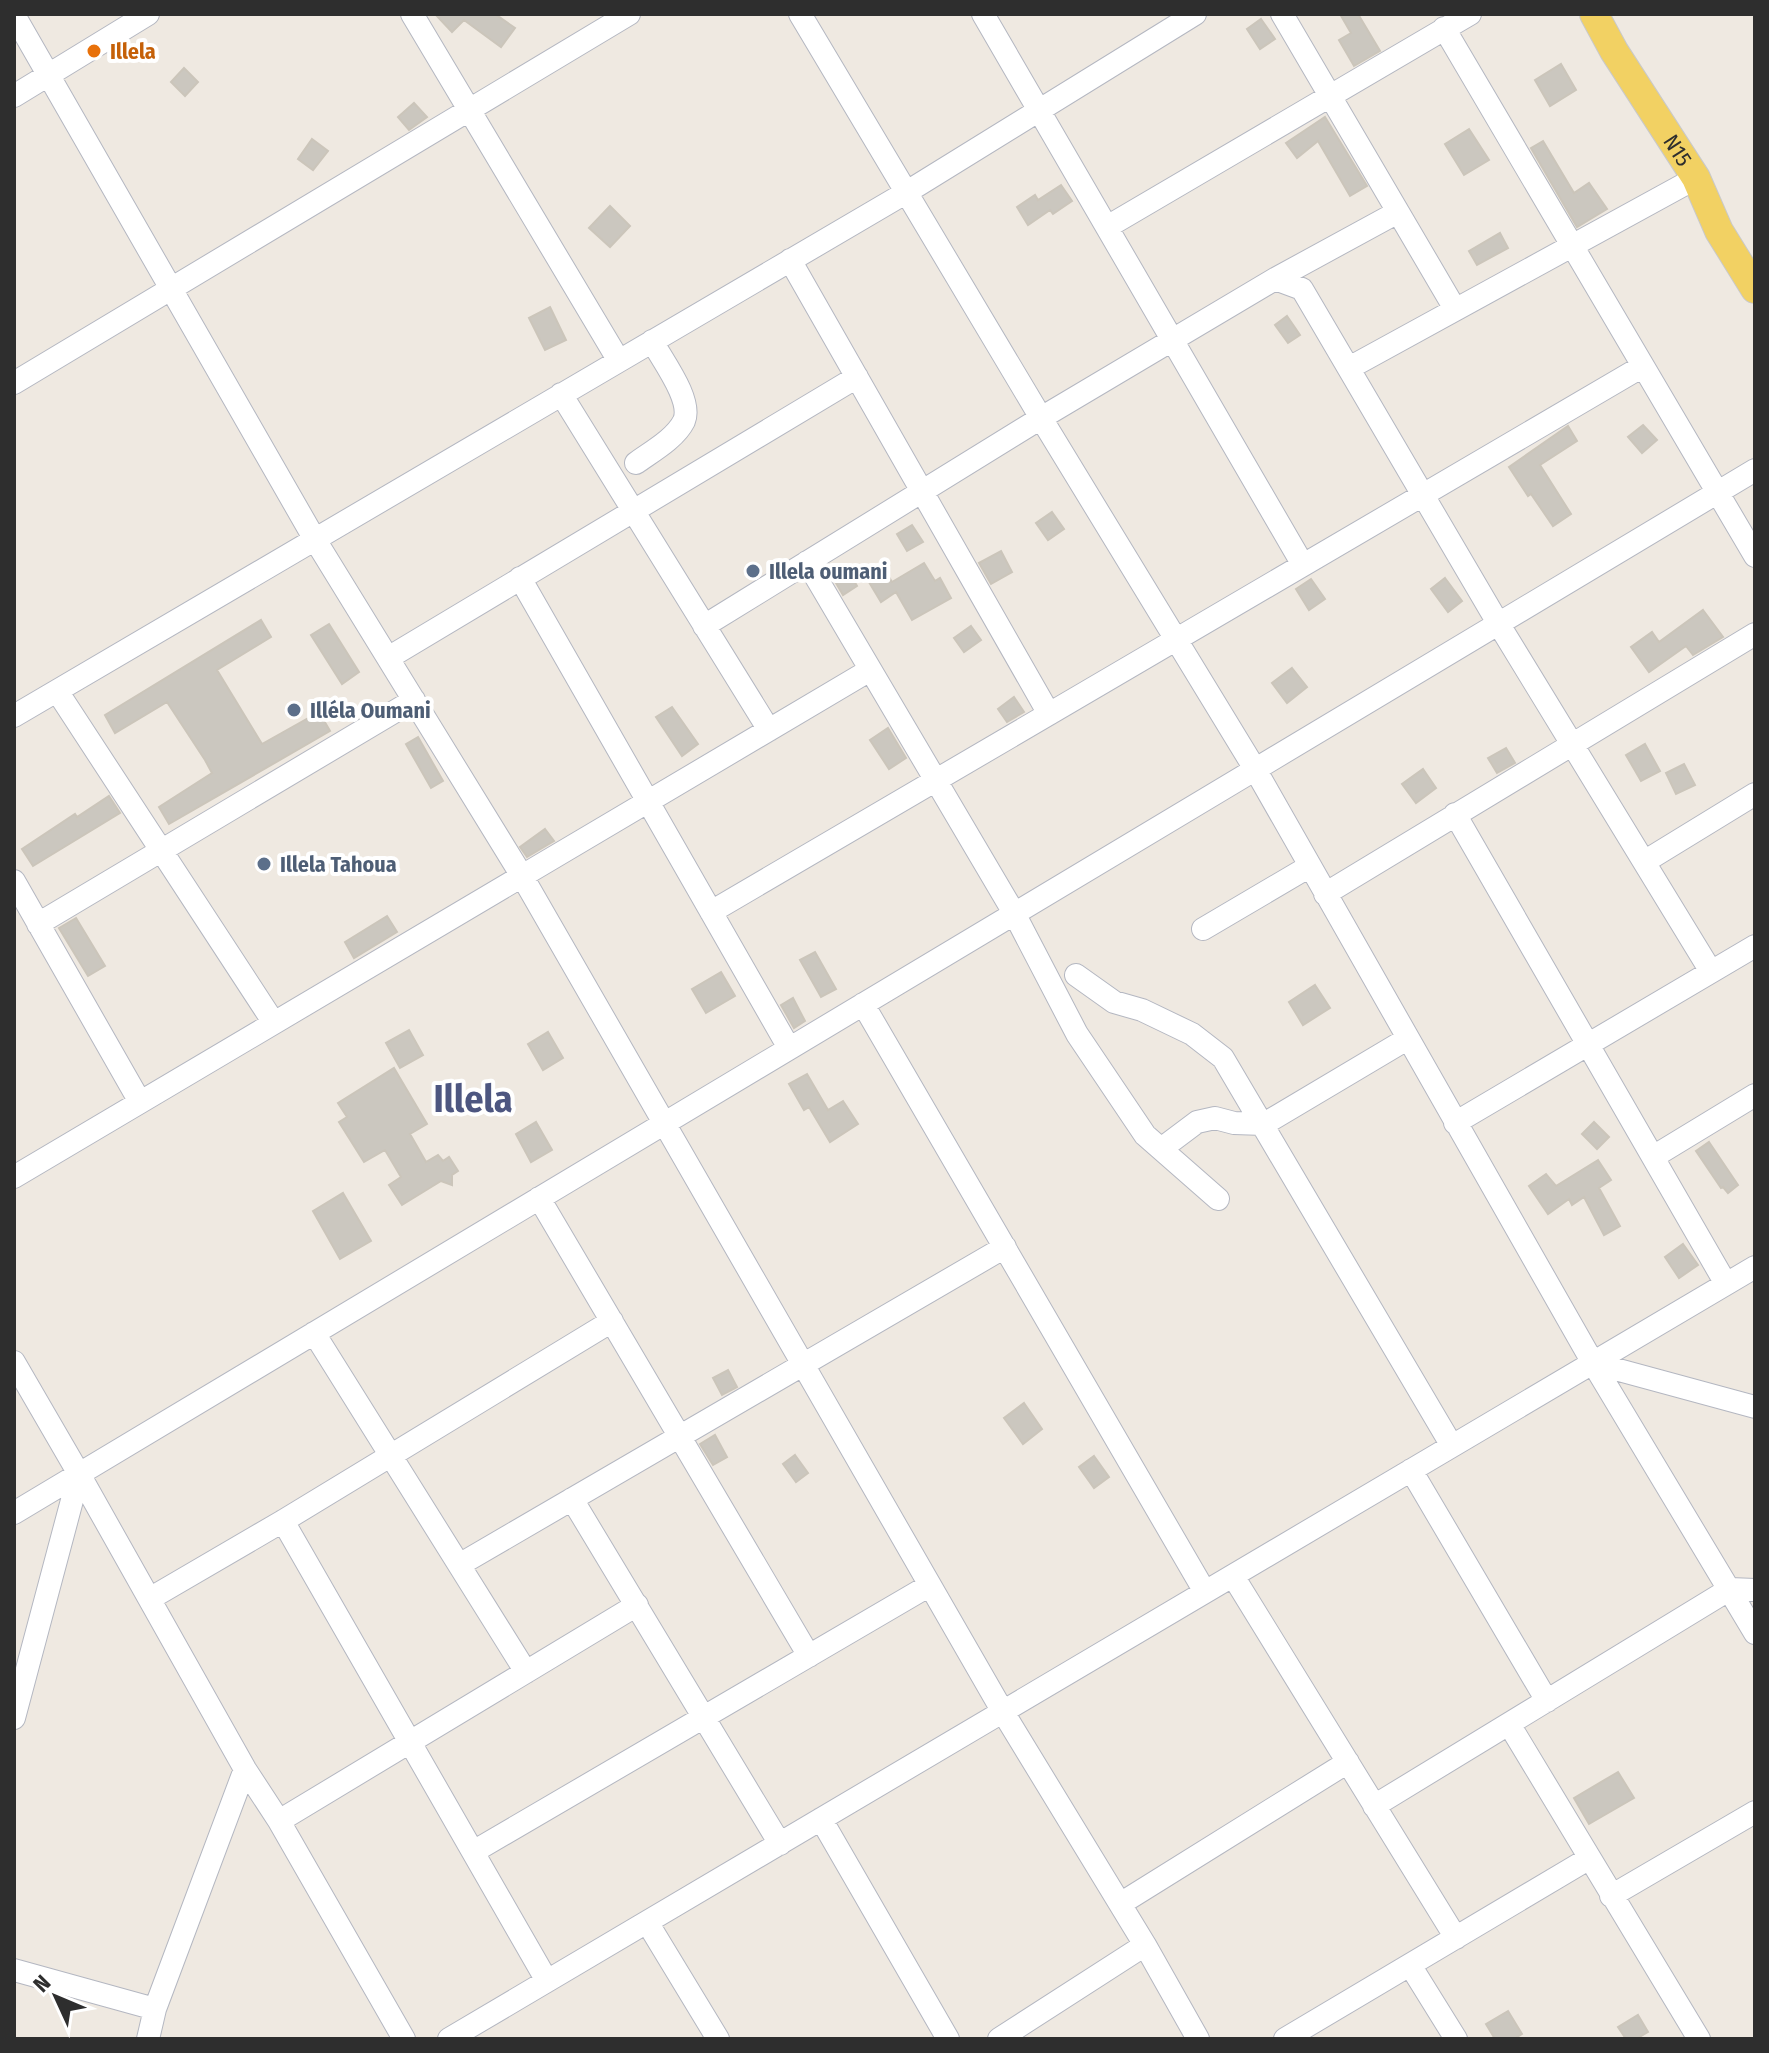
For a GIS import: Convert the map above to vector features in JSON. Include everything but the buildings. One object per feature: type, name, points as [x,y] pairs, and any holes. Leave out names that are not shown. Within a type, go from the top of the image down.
[{"type":"main road","name":"N15","points":[[1594,14],[1614,51],[1696,178],[1719,231],[1755,289]]},
{"type":"street","points":[[14,96],[148,14]]},
{"type":"street","points":[[412,14],[619,361]]},
{"type":"street","points":[[14,383],[629,14]]},
{"type":"street","points":[[800,14],[1255,769],[1593,1363],[1755,1633]]},
{"type":"street","points":[[983,14],[1303,565]]},
{"type":"street","points":[[17,706],[57,691],[907,192],[1195,14]]},
{"type":"street","points":[[1282,14],[1455,309]]},
{"type":"street","points":[[1107,227],[1470,14]]},
{"type":"street","points":[[14,15],[314,538],[522,876],[805,1363],[1003,1712],[1145,1945],[1198,2039]]},
{"type":"street","points":[[1444,28],[1755,556]]},
{"type":"street","points":[[1349,368],[1696,178]]},
{"type":"street","points":[[704,626],[1041,418],[1275,279],[1398,212]]},
{"type":"street","points":[[790,260],[1049,714]]},
{"type":"street","points":[[1275,279],[1302,289],[1498,623],[1710,970]]},
{"type":"street","points":[[636,463],[673,435],[686,412],[685,400],[652,341]]},
{"type":"street","points":[[711,912],[1643,366]]},
{"type":"street","points":[[388,658],[857,377]]},
{"type":"street","points":[[561,394],[769,730]]},
{"type":"street","points":[[14,1513],[1755,470]]},
{"type":"street","points":[[807,562],[1014,913],[1077,1034],[1145,1135],[1218,1199]]},
{"type":"street","points":[[520,578],[789,1048]]},
{"type":"street","points":[[1325,894],[1755,634]]},
{"type":"street","points":[[14,1177],[870,670]]},
{"type":"street","points":[[57,691],[274,1023]]},
{"type":"street","points":[[38,924],[414,700]]},
{"type":"street","points":[[1644,862],[1755,794]]},
{"type":"street","points":[[1455,814],[1726,1284]]},
{"type":"street","points":[[1203,929],[1310,866]]},
{"type":"street","points":[[14,881],[140,1102]]},
{"type":"street","points":[[1455,1123],[1755,946]]},
{"type":"street","points":[[1076,975],[1114,1002],[1142,1010],[1192,1034],[1223,1058],[1452,1446]]},
{"type":"street","points":[[863,1004],[1205,1592]]},
{"type":"street","points":[[1161,1149],[1197,1122],[1215,1118],[1234,1123],[1264,1124],[1407,1039]]},
{"type":"street","points":[[1653,1157],[1755,1095]]},
{"type":"street","points":[[539,1198],[809,1656]]},
{"type":"street","points":[[459,1565],[1005,1247]]},
{"type":"street","points":[[449,2039],[1755,1267]]},
{"type":"street","points":[[151,1598],[612,1321]]},
{"type":"street","points":[[314,1333],[526,1672]]},
{"type":"street","points":[[14,1362],[151,1598],[245,1769],[279,1821],[404,2039]]},
{"type":"street","points":[[1593,1363],[1755,1407]]},
{"type":"street","points":[[1411,1470],[1547,1701]]},
{"type":"street","points":[[14,1718],[79,1474]]},
{"type":"street","points":[[572,1499],[780,1844]]},
{"type":"street","points":[[283,1521],[547,1981]]},
{"type":"street","points":[[1233,1576],[1456,1938]]},
{"type":"street","points":[[473,1852],[930,1585]]},
{"type":"street","points":[[1374,1806],[1730,1589],[1755,1590]]},
{"type":"street","points":[[279,1821],[637,1605]]},
{"type":"street","points":[[1509,1724],[1699,2039]]},
{"type":"street","points":[[1120,1904],[1348,1762]]},
{"type":"street","points":[[148,2039],[155,2009],[245,1769]]},
{"type":"street","points":[[1611,1896],[1755,1812]]},
{"type":"street","points":[[821,1819],[948,2039]]},
{"type":"street","points":[[1285,2039],[1588,1859]]},
{"type":"street","points":[[647,1922],[718,2039]]},
{"type":"street","points":[[999,2039],[1145,1945]]},
{"type":"street","points":[[1410,1965],[1456,2039]]},
{"type":"street","points":[[14,1970],[155,2009]]},
{"type":"place","name":"Illela","points":[[94,51]]},
{"type":"place","name":"Illela oumani","points":[[753,571]]},
{"type":"place","name":"Illéla Oumani","points":[[294,710]]},
{"type":"place","name":"Illela Tahoua","points":[[264,864]]},
{"type":"district","name":"Illela","points":[[473,1099]]}]
